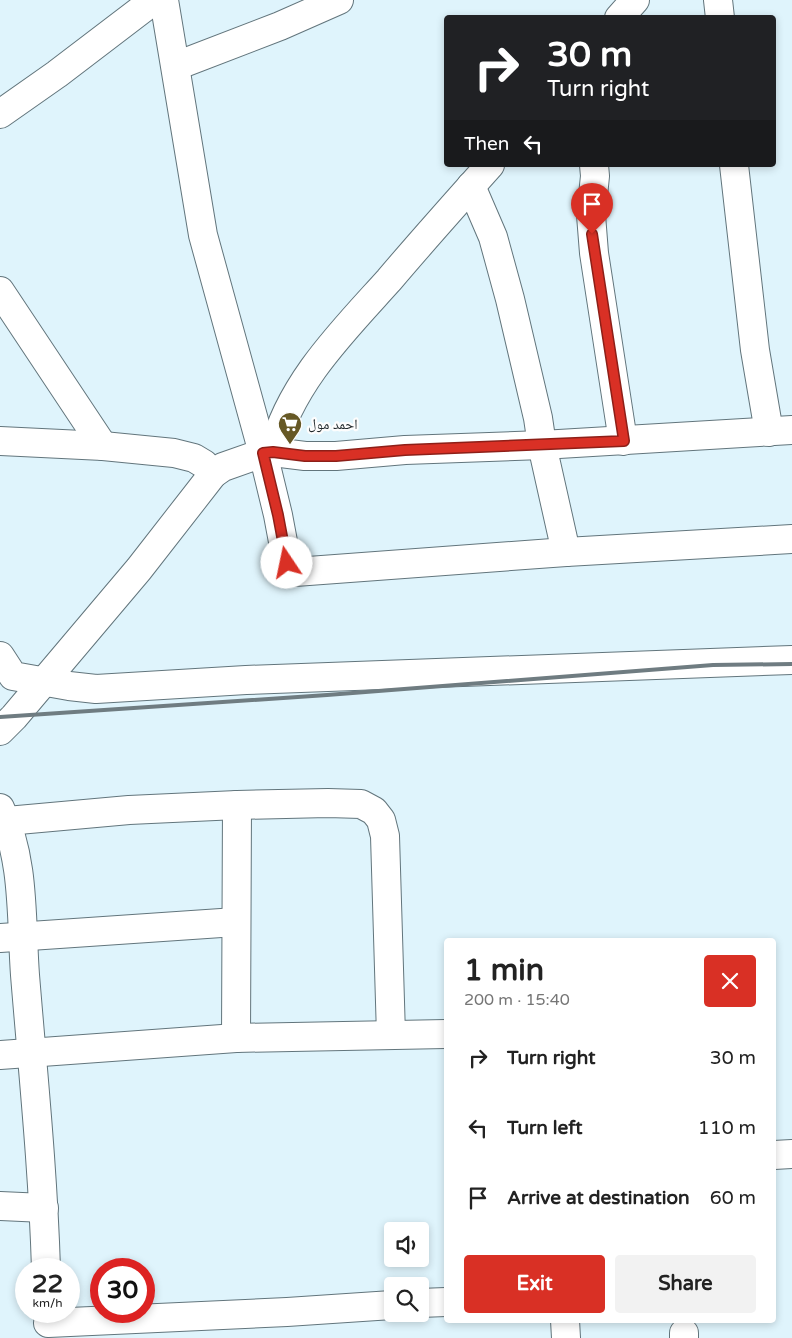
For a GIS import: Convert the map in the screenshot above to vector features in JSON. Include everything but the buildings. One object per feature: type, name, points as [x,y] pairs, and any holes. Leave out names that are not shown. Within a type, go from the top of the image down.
[{"type":"street","points":[[0,114],[58,74],[154,0]]},
{"type":"street","points":[[164,0],[202,235],[268,453],[287,563],[290,569],[295,572],[566,552],[792,539]]},
{"type":"street","points":[[176,66],[280,26],[339,0]]},
{"type":"street","points":[[622,15],[635,0]]},
{"type":"street","points":[[718,0],[720,15]]},
{"type":"street","points":[[268,453],[304,382],[343,331],[488,167]]},
{"type":"street","points":[[594,167],[591,215],[594,252],[624,441]]},
{"type":"street","points":[[0,731],[44,682],[213,474],[223,467],[268,453],[336,456],[405,450],[624,441],[780,431],[755,350],[734,167]]},
{"type":"street","points":[[471,186],[493,237],[538,418],[542,445],[566,552]]},
{"type":"street","points":[[0,291],[103,446]]},
{"type":"street","points":[[0,441],[103,446],[174,453],[194,458],[204,464],[213,474]]},
{"type":"street","points":[[4,669],[44,682],[96,689],[246,680],[792,660]]},
{"type":"street","points":[[46,1258],[39,1128],[32,1053],[11,938],[20,890],[15,854],[3,814],[328,803],[361,804],[374,811],[381,820],[385,836],[391,1035]]},
{"type":"street","points":[[236,1038],[237,805]]},
{"type":"street","points":[[11,938],[236,922]]},
{"type":"street","points":[[0,1055],[236,1038],[444,1034]]},
{"type":"street","points":[[776,1155],[792,1154]]},
{"type":"street","points":[[0,1206],[44,1208]]},
{"type":"street","points":[[429,1303],[444,1302]]},
{"type":"street","points":[[48,1324],[384,1306]]},
{"type":"street","points":[[564,1323],[566,1338]]},
{"type":"railway","points":[[0,717],[327,695],[713,665],[792,664]]},
{"type":"place","name":"احمد مول","points":[[290,445]]},
{"type":"route","points":[[287,563],[263,453],[336,456],[405,450],[624,441],[592,234]]}]
